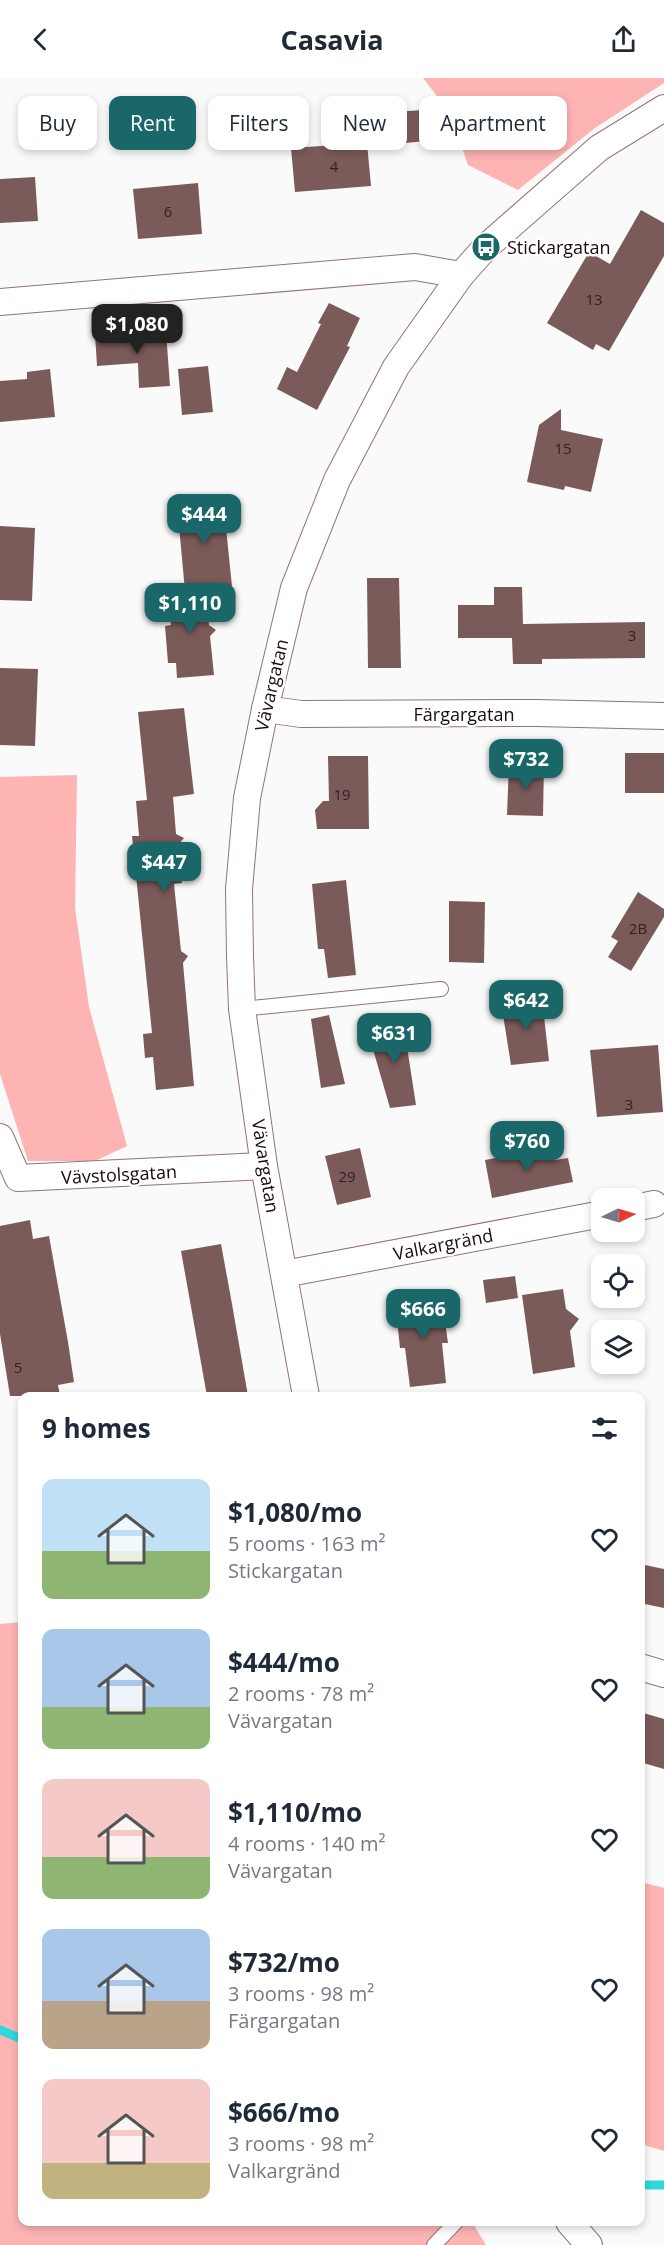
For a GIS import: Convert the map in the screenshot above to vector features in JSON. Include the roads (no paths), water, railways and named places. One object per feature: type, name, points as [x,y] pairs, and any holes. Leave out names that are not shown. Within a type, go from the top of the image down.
[{"type":"street","name":"Vävargatan","points":[[305,1392],[264,1166],[242,1009],[239,889],[247,798],[265,709],[294,588],[337,480],[396,367],[461,275],[486,247],[599,148],[664,108]]},
{"type":"street","points":[[0,302],[415,267],[461,275]]},
{"type":"street","name":"Färgargatan","points":[[265,709],[301,714],[536,713],[664,716]]},
{"type":"street","name":"Vävstolsgatan","points":[[0,1137],[9,1178],[264,1166]]},
{"type":"street","name":"Valkargränd","points":[[284,1274],[591,1216]]},
{"type":"street","points":[[645,1668],[664,1674]]},
{"type":"street","points":[[572,2226],[589,2245]]},
{"type":"lane","points":[[242,1009],[441,989]]},
{"type":"lane","points":[[434,2245],[452,2226]]},
{"type":"waterway","points":[[0,2030],[18,2037]]},
{"type":"waterway","points":[[645,2185],[664,2185]]},
{"type":"place","name":"Stickargatan","points":[[486,247]]}]
